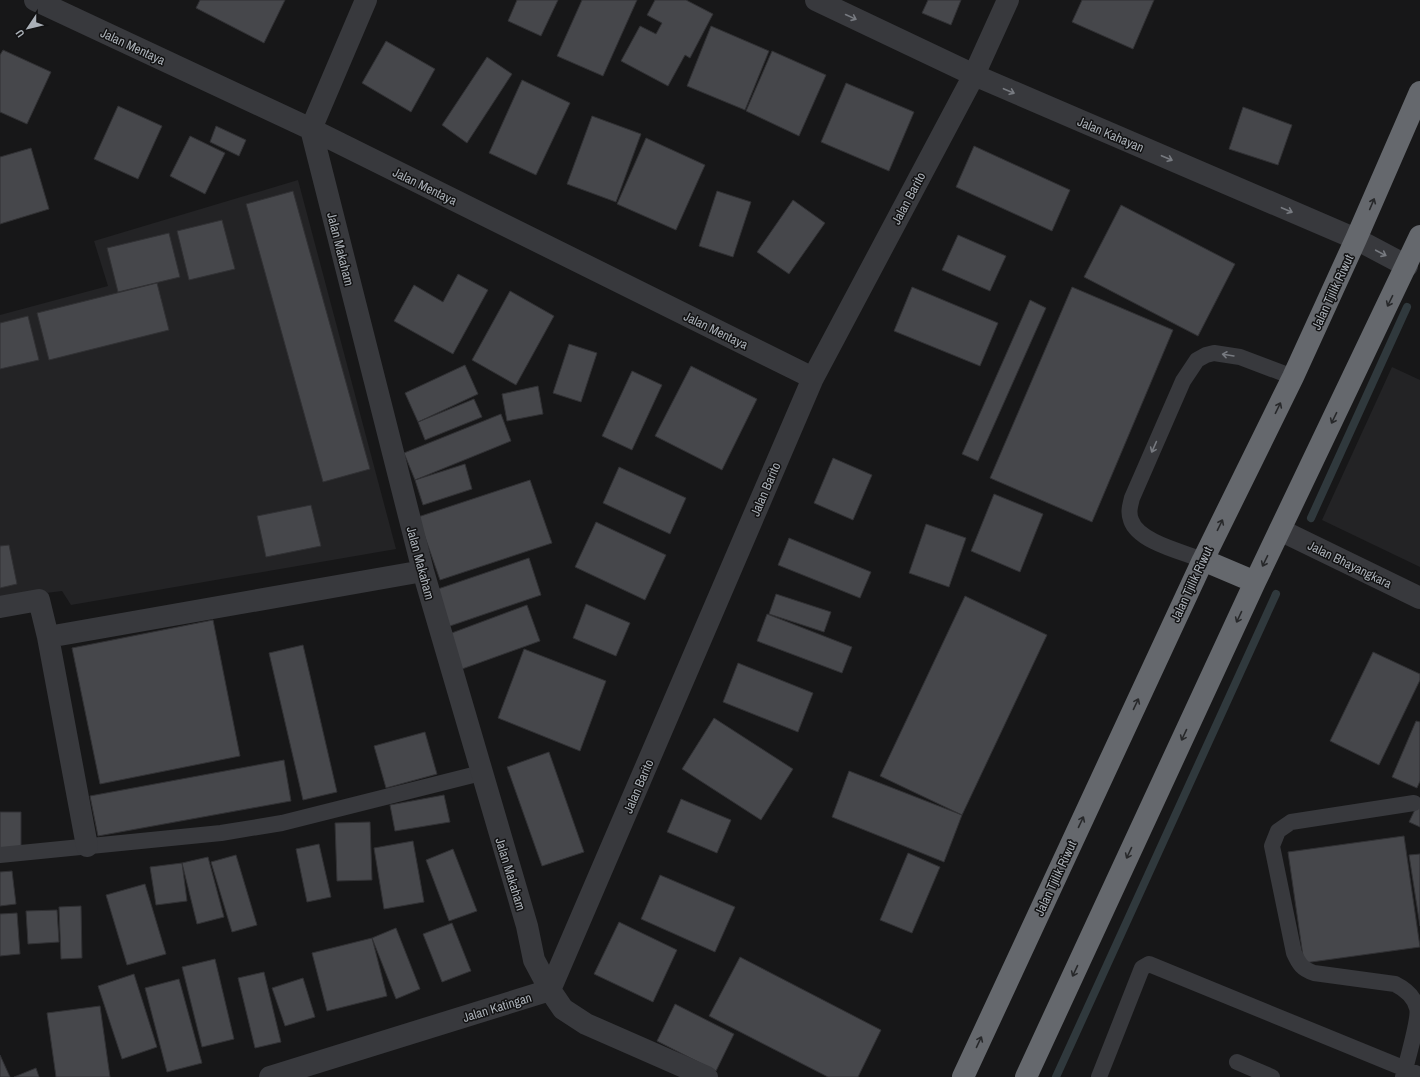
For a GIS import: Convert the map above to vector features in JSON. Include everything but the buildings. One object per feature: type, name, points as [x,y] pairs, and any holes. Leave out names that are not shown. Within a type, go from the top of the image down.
[{"type":"highway","name":"Jalan Tjilik Riwut","points":[[963,1077],[1203,560],[1293,377],[1356,239],[1420,92]]},
{"type":"highway","points":[[1026,1077],[1255,582],[1413,269],[1420,236]]},
{"type":"highway","points":[[1203,560],[1255,582]]},
{"type":"street","name":"Jalan Mentaya","points":[[35,0],[311,129],[813,378]]},
{"type":"street","points":[[311,129],[366,0]]},
{"type":"street","name":"Jalan Kahayan","points":[[816,0],[974,75],[1356,239],[1413,269]]},
{"type":"street","name":"Jalan Barito","points":[[550,990],[813,378],[974,75],[1008,0]]},
{"type":"street","name":"Jalan Makaham","points":[[311,129],[423,571],[526,926],[534,960],[550,990]]},
{"type":"street","name":"Jalan Bhayangkara","points":[[1280,530],[1420,598]]},
{"type":"street","points":[[48,637],[423,571]]},
{"type":"street","points":[[0,607],[39,600],[48,637],[87,846]]},
{"type":"street","points":[[550,990],[563,1009],[586,1024],[707,1077]]},
{"type":"street","name":"Jalan Katingan","points":[[270,1077],[550,990]]},
{"type":"lane","points":[[1203,560],[1150,540],[1137,530],[1131,521],[1129,510],[1132,498],[1183,381],[1197,360],[1214,353],[1240,357],[1293,377]]},
{"type":"lane","points":[[0,855],[221,833],[282,823],[481,773]]},
{"type":"lane","points":[[1404,1073],[1415,1043],[1418,1008],[1404,988],[1395,984],[1314,972],[1304,969],[1299,965],[1294,953],[1272,846],[1278,831],[1291,822],[1414,803]]},
{"type":"lane","points":[[1100,1077],[1142,968],[1149,964],[1404,1073],[1420,1075]]},
{"type":"lane","points":[[1237,1062],[1272,1077]]},
{"type":"shaded area","points":[[298,180],[396,549],[71,605],[62,591],[0,599],[0,315],[108,286],[94,241]]},
{"type":"shaded area","points":[[1392,367],[1420,380],[1420,567],[1322,520]]},
{"type":"waterway","points":[[1311,518],[1407,307]]},
{"type":"waterway","points":[[1056,1077],[1276,594]]}]
